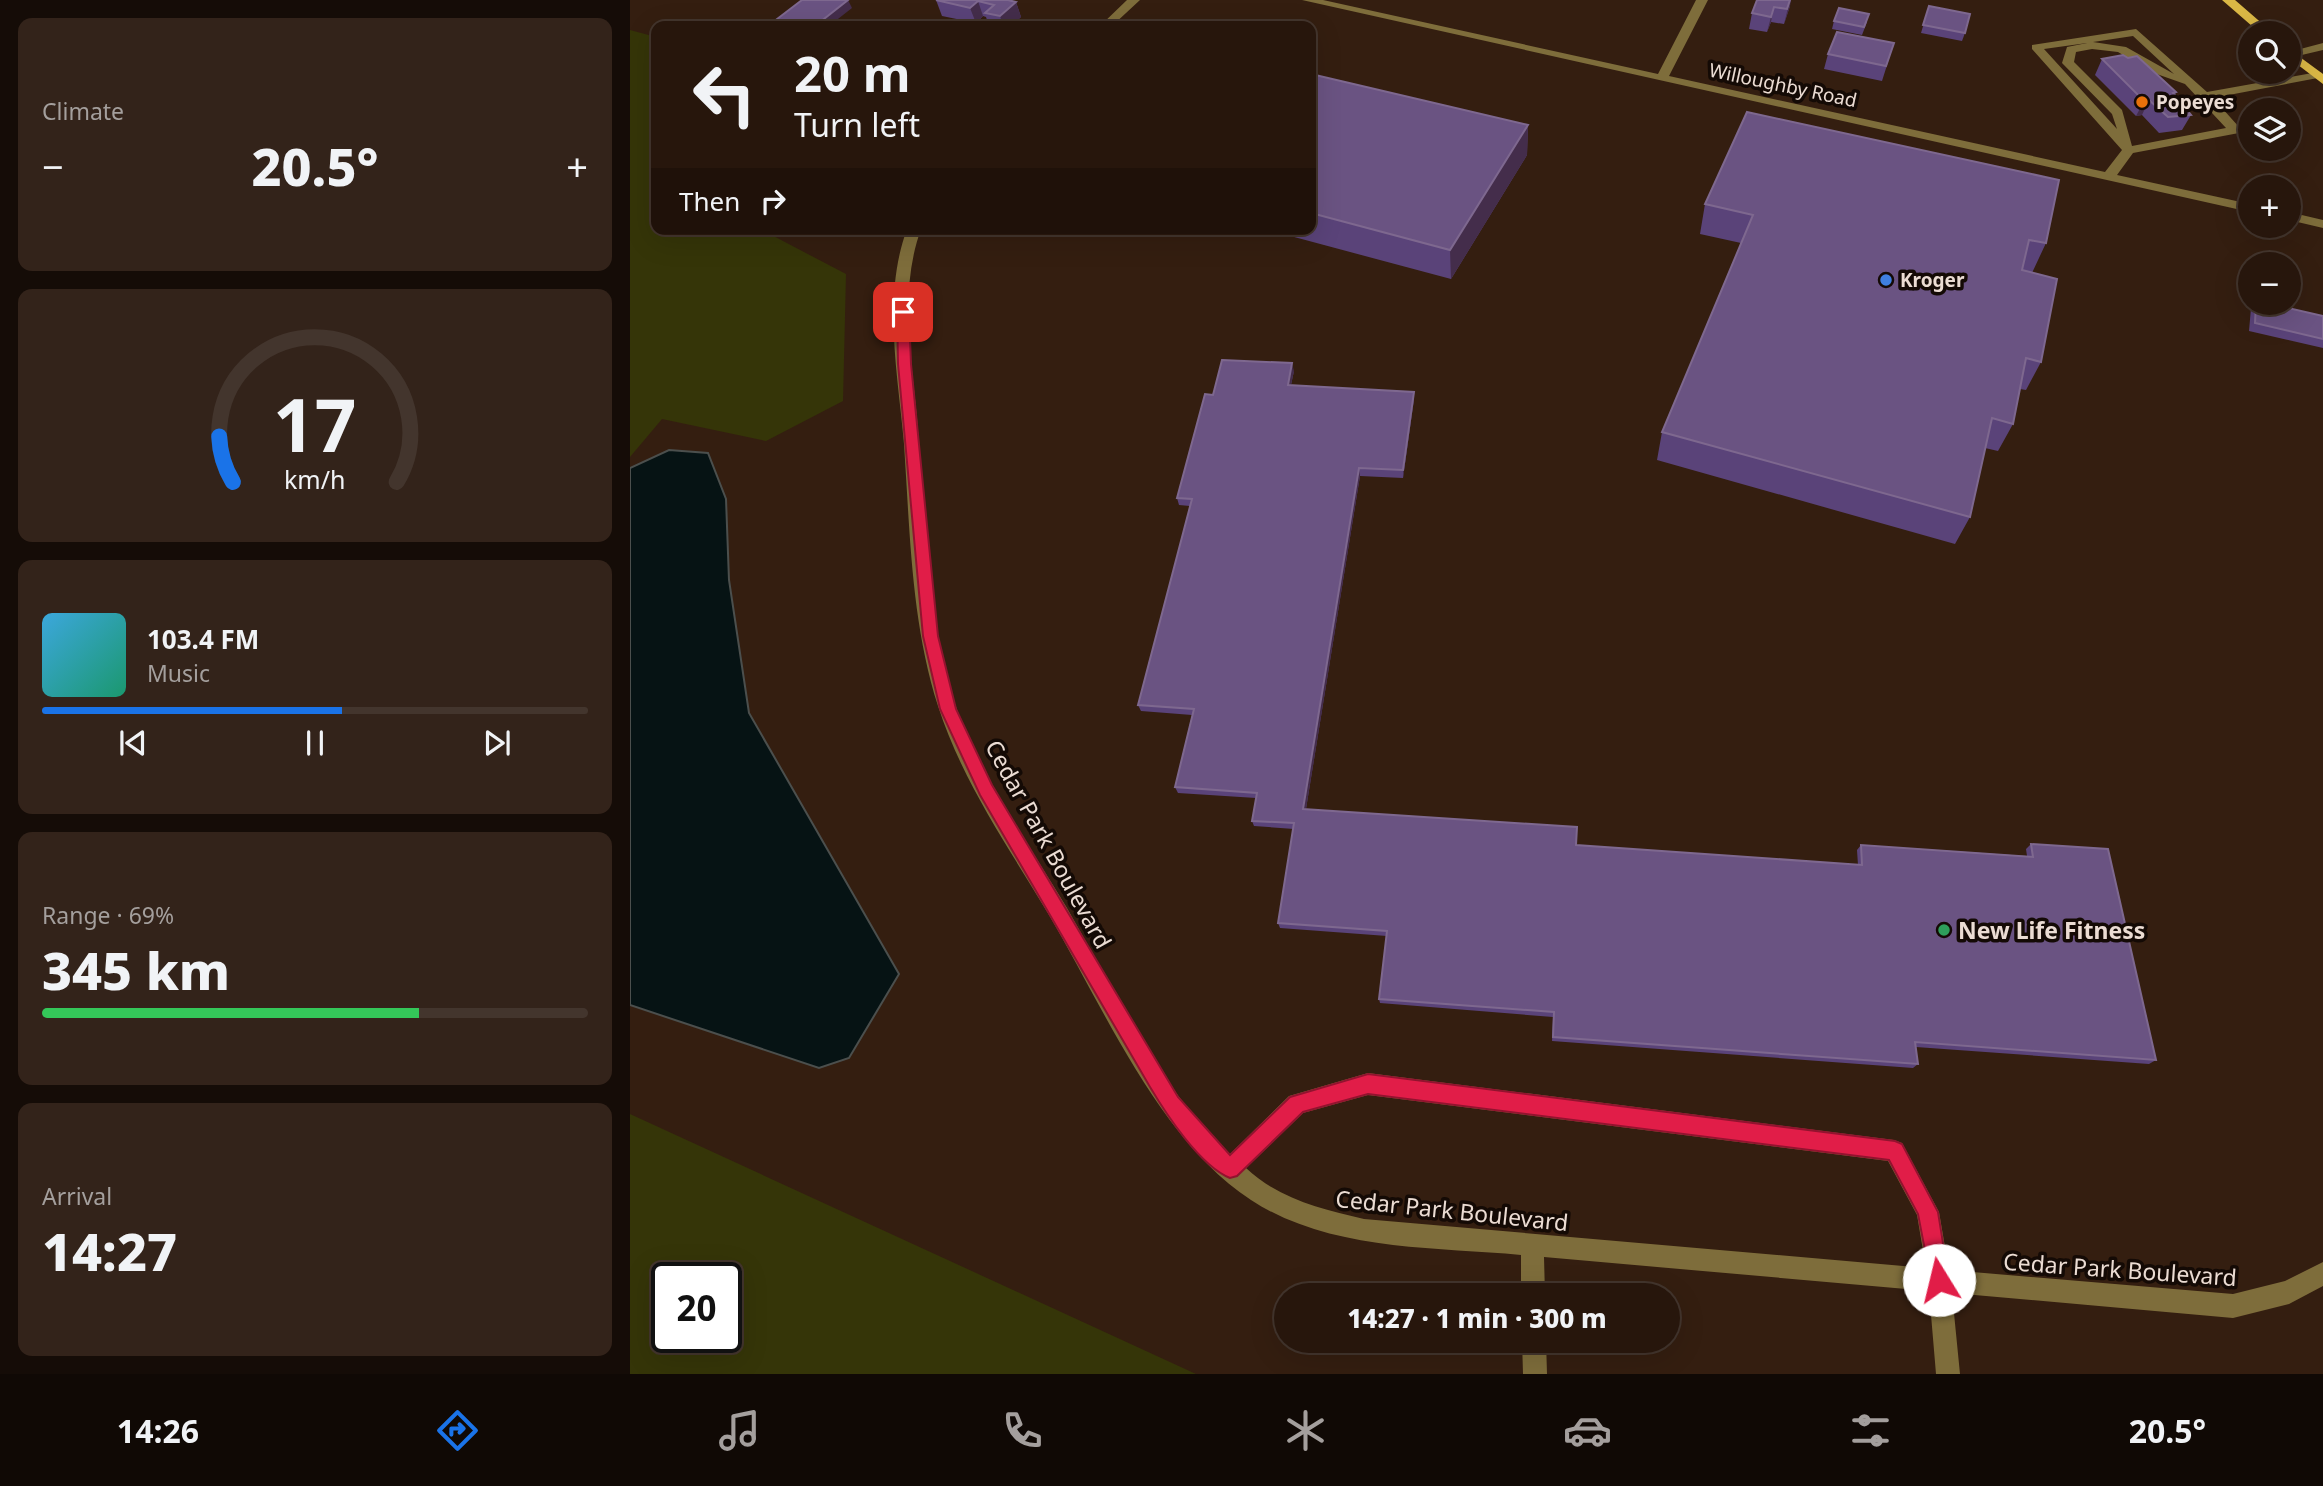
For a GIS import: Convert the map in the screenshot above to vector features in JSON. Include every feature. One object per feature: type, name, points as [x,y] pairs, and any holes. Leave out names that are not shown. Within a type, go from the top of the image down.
[{"type":"main road","points":[[2229,0],[2253,21]]},
{"type":"main road","points":[[2301,61],[2321,78]]},
{"type":"street","points":[[1112,21],[1134,0]]},
{"type":"street","name":"Willoughby Road","points":[[1308,0],[2238,205]]},
{"type":"street","points":[[1662,78],[1702,0]]},
{"type":"street","points":[[2108,177],[2130,150],[2235,130],[2204,96],[2136,32],[2036,47],[2130,150]]},
{"type":"street","points":[[2130,150],[2118,113],[2068,63],[2071,49],[2094,44],[2120,46],[2168,78],[2189,82]]},
{"type":"street","points":[[2301,51],[2323,46]]},
{"type":"street","points":[[2204,96],[2321,78]]},
{"type":"street","points":[[2301,219],[2323,224]]},
{"type":"street","name":"Cedar Park Boulevard","points":[[912,235],[904,260],[903,339],[930,636],[948,709],[986,790],[1171,1104],[1249,1185],[1309,1218],[1364,1230],[2232,1306],[2289,1292],[2323,1273]]},
{"type":"street","points":[[1230,1168],[1297,1104],[1368,1084],[1895,1151],[1928,1212],[1939,1280],[1948,1374]]},
{"type":"street","points":[[1532,1245],[1533,1283]]},
{"type":"street","points":[[1534,1353],[1535,1374]]},
{"type":"shaded area","points":[[630,30],[651,36],[651,235],[771,235],[846,274],[843,401],[766,441],[662,419],[630,457]]},
{"type":"shaded area","points":[[669,450],[708,453],[726,499],[729,580],[749,713],[899,974],[849,1058],[819,1068],[630,1005],[630,468]]},
{"type":"shaded area","points":[[630,1114],[1196,1374],[630,1374]]},
{"type":"building","points":[[802,0],[848,0],[821,21],[775,21]]},
{"type":"building","points":[[936,0],[1008,0],[1016,2],[1000,16],[985,13],[994,5],[978,1],[970,8]]},
{"type":"building","points":[[1757,0],[1790,0],[1787,9],[1774,7],[1771,17],[1752,13]]},
{"type":"building","points":[[1929,6],[1970,14],[1965,33],[1923,25]]},
{"type":"building","points":[[1839,8],[1869,14],[1864,27],[1834,21]]},
{"type":"building","points":[[1837,32],[1894,43],[1886,66],[1828,54]]},
{"type":"building","points":[[2123,55],[2128,58],[2137,56],[2176,92],[2173,93],[2191,115],[2168,117],[2149,100],[2144,101],[2102,59]]},
{"type":"building","points":[[1316,75],[1528,125],[1450,250],[1316,214]]},
{"type":"building","points":[[1747,112],[2059,180],[2046,243],[2029,240],[2022,270],[2057,279],[2041,362],[2026,358],[2013,424],[1992,418],[1970,517],[1662,432],[1753,215],[1705,204]]},
{"type":"building","points":[[2301,311],[2323,316],[2323,339],[2255,323],[2255,315],[2301,315]]},
{"type":"building","points":[[1222,360],[1292,363],[1288,385],[1414,392],[1403,470],[1359,468],[1303,809],[1577,827],[1576,845],[1862,865],[1861,845],[2033,857],[2031,844],[2108,849],[2156,1060],[1915,1042],[1918,1064],[1553,1037],[1554,1012],[1379,999],[1387,931],[1278,923],[1294,823],[1252,821],[1257,793],[1175,787],[1194,709],[1138,705],[1192,499],[1177,498],[1205,394],[1213,395]]},
{"type":"place","name":"Popeyes","points":[[2142,102]]},
{"type":"place","name":"Kroger","points":[[1886,280]]},
{"type":"place","name":"New Life Fitness","points":[[1944,930]]},
{"type":"route","points":[[903,312],[905,364],[930,636],[948,709],[986,790],[1171,1104],[1211,1151],[1230,1168],[1297,1104],[1368,1084],[1895,1151],[1928,1212],[1939,1280]]}]
